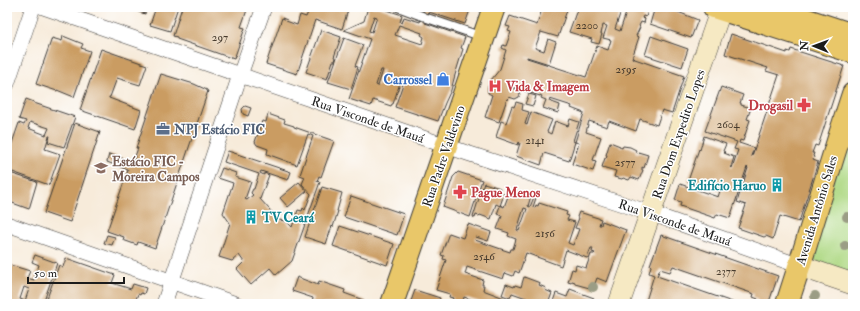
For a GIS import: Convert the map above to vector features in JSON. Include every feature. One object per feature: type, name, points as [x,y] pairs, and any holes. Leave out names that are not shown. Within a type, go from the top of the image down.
[{"type":"main road","name":"Rua Padre Valdevino","points":[[392,304],[493,7]]},
{"type":"main road","points":[[767,7],[853,36]]},
{"type":"main road","points":[[717,8],[853,52]]},
{"type":"main road","name":"Avenida Antônio Sales","points":[[787,304],[853,94]]},
{"type":"street","points":[[7,84],[32,7]]},
{"type":"street","name":"Rua Visconde de Mauá","points":[[43,7],[240,76],[650,213],[853,284]]},
{"type":"street","points":[[164,304],[264,7]]},
{"type":"street","name":"Rua Dom Expedito Lopes","points":[[619,304],[717,8]]},
{"type":"street","points":[[7,224],[236,304]]},
{"type":"lane","points":[[398,7],[484,37]]},
{"type":"green space","points":[[853,120],[853,274],[807,259]]},
{"type":"building","points":[[124,7],[147,7],[145,14]]},
{"type":"building","points":[[156,7],[178,7],[170,31],[150,25]]},
{"type":"building","points":[[182,7],[248,7],[241,27],[245,28],[234,59],[177,39],[177,37],[173,36]]},
{"type":"building","points":[[302,7],[349,7],[342,29],[315,20],[297,74],[266,64],[282,18],[297,25],[300,15],[306,17],[309,10]]},
{"type":"building","points":[[368,7],[378,7],[402,15],[400,22],[402,23],[404,17],[420,22],[424,10],[417,7],[471,7],[465,24],[429,12],[425,23],[465,37],[451,90],[438,121],[395,107],[404,81],[401,80],[391,106],[373,100],[371,106],[349,99],[370,39],[344,30],[364,21]],"holes":[[[374,16],[377,17],[372,32],[369,31]],[[399,25],[422,33],[421,35],[424,37],[422,44],[395,35]],[[381,70],[383,70],[378,86],[376,85]]]},
{"type":"building","points":[[536,7],[568,7],[558,37],[541,32],[535,48],[544,51],[548,39],[556,42],[549,64],[527,58],[586,77],[597,46],[608,50],[611,40],[603,38],[607,26],[603,25],[599,44],[591,42],[592,39],[569,32],[578,7],[649,7],[646,17],[643,16],[642,18],[645,19],[644,23],[641,22],[639,26],[640,27],[636,36],[639,37],[632,58],[684,76],[672,113],[662,110],[657,125],[640,119],[636,131],[609,121],[607,127],[589,121],[586,132],[601,137],[593,160],[596,161],[593,171],[572,164],[579,143],[575,142],[584,113],[571,108],[572,106],[550,99],[549,101],[560,105],[558,113],[543,108],[546,100],[541,98],[542,96],[512,87],[521,91],[519,97],[515,99],[509,97],[508,100],[507,99],[499,122],[485,117],[492,95],[488,93],[488,87],[491,80],[500,69],[506,50],[502,48],[503,45],[506,46],[511,32],[508,31],[510,27],[506,26],[510,16],[537,25],[542,9]],"holes":[[[621,11],[626,13],[620,31],[615,29]]]},
{"type":"building","points":[[655,7],[668,8],[698,20],[691,38],[650,24]]},
{"type":"building","points":[[321,30],[341,37],[334,57],[336,58],[335,61],[333,61],[327,79],[306,72]]},
{"type":"building","points":[[731,34],[787,53],[787,51],[790,52],[791,49],[844,66],[818,146],[815,145],[812,153],[814,153],[813,160],[818,162],[799,222],[780,216],[773,239],[738,228],[746,205],[737,202],[748,168],[747,167],[730,218],[717,214],[715,218],[680,206],[681,202],[675,200],[680,184],[718,197],[720,191],[688,181],[704,136],[726,144],[723,151],[725,152],[724,153],[734,157],[732,168],[738,150],[734,149],[737,142],[705,131],[721,87],[743,95],[740,103],[741,105],[751,108],[747,119],[750,120],[743,141],[740,140],[739,143],[754,148],[752,156],[779,75],[766,71],[768,68],[725,54]]},
{"type":"building","points":[[63,36],[83,44],[81,48],[90,51],[74,97],[36,84],[52,38],[62,41]]},
{"type":"building","points":[[651,36],[688,49],[682,67],[645,55]]},
{"type":"building","points":[[344,38],[363,45],[355,66],[358,67],[351,89],[328,82]]},
{"type":"building","points":[[101,49],[147,65],[140,85],[117,78],[109,97],[141,110],[135,129],[80,110]]},
{"type":"building","points":[[161,74],[194,84],[208,91],[155,248],[138,242],[137,245],[123,240],[124,237],[107,231],[128,170],[107,162],[109,154],[131,161],[134,159],[138,148],[136,148]]},
{"type":"building","points":[[529,94],[536,96],[533,106],[525,104]]},
{"type":"building","points":[[26,99],[75,117],[64,147],[48,142],[49,136],[45,149],[60,154],[49,185],[7,170],[7,159],[9,154],[7,154],[10,145],[11,146],[19,123],[24,125],[26,121],[19,119]],"holes":[[[30,122],[49,128],[46,135],[28,128]]]},
{"type":"building","points":[[516,102],[523,104],[522,110],[529,112],[525,124],[527,125],[531,112],[552,120],[547,132],[551,134],[555,121],[568,126],[570,119],[579,122],[569,161],[544,153],[541,165],[516,156],[519,142],[518,145],[496,137],[501,121],[506,123],[512,106],[514,107]]},
{"type":"building","points":[[245,106],[251,108],[248,116],[243,114],[242,109]]},
{"type":"building","name":"TV Ceará","points":[[268,114],[285,120],[284,123],[334,141],[321,177],[319,176],[317,181],[320,182],[292,261],[276,275],[270,268],[251,285],[237,269],[244,262],[239,255],[232,261],[219,257],[230,223],[223,213],[233,183],[218,178],[222,168],[236,173],[235,177],[251,182],[245,199],[247,200],[253,195],[251,193],[254,189],[259,174],[224,162],[228,151],[291,172],[288,180],[261,171],[260,173],[264,175],[264,173],[269,175],[260,199],[279,220],[286,221],[292,227],[298,210],[302,211],[303,208],[305,210],[311,194],[302,184],[305,177],[300,175],[313,136],[308,134],[297,165],[267,154],[268,149],[257,145],[255,142],[262,121],[266,122]]},
{"type":"building","points":[[75,123],[100,132],[70,222],[44,213]]},
{"type":"building","points":[[610,142],[622,148],[623,146],[630,147],[636,150],[635,152],[648,155],[644,168],[642,167],[643,170],[639,180],[631,177],[629,180],[614,177],[616,171],[602,167]]},
{"type":"building","points":[[7,172],[37,182],[29,209],[7,201]]},
{"type":"building","points":[[458,172],[482,180],[470,217],[443,207],[453,177]]},
{"type":"building","points":[[299,182],[307,191],[288,207],[280,198]]},
{"type":"building","points":[[484,183],[500,188],[499,192],[504,194],[500,206],[496,204],[491,219],[480,215],[476,215],[475,218],[473,217]]},
{"type":"building","points":[[322,187],[342,193],[333,227],[332,226],[326,244],[305,237]]},
{"type":"building","points":[[512,190],[531,196],[528,206],[530,207],[534,197],[536,198],[533,207],[535,208],[539,203],[567,212],[566,215],[569,216],[567,220],[575,222],[568,243],[573,245],[579,229],[575,228],[579,218],[577,217],[579,212],[601,219],[599,225],[601,225],[602,221],[626,230],[607,282],[597,278],[593,289],[575,284],[575,282],[572,281],[571,283],[568,282],[572,269],[575,270],[576,265],[586,268],[591,254],[595,253],[592,252],[593,248],[591,248],[587,258],[566,250],[561,266],[526,253],[519,273],[515,271],[513,276],[505,273],[503,279],[467,267],[465,274],[483,280],[483,290],[504,298],[502,304],[485,304],[464,297],[463,301],[466,302],[465,304],[451,304],[453,298],[449,297],[450,294],[436,290],[446,260],[443,259],[444,256],[441,255],[449,233],[463,238],[468,224],[491,232],[488,241],[476,237],[475,240],[510,252],[511,249],[513,249],[516,239],[508,236],[509,233],[497,229],[502,216],[497,214],[500,205],[504,207],[510,191]],"holes":[[[524,208],[527,209],[519,231],[517,230]]]},
{"type":"building","points":[[351,196],[404,214],[397,235],[344,217]]},
{"type":"building","points":[[340,226],[394,244],[387,265],[333,246]]},
{"type":"building","points":[[107,235],[115,237],[112,245],[104,243]]},
{"type":"building","points":[[661,235],[778,276],[769,302],[767,302],[767,304],[756,304],[758,299],[753,297],[754,294],[673,266],[670,272],[660,269],[657,276],[738,304],[645,304],[654,275],[649,273],[650,265]]},
{"type":"building","points":[[35,255],[57,263],[43,304],[7,304],[7,264],[30,271],[27,278],[34,280],[39,265],[32,262]],"holes":[[[24,287],[29,289],[25,301],[20,299]]]},
{"type":"building","points":[[66,258],[115,275],[112,283],[131,289],[133,284],[146,288],[144,294],[138,294],[134,304],[45,304],[59,265],[63,267]]},
{"type":"building","points":[[297,277],[318,285],[319,281],[345,290],[344,293],[366,301],[364,304],[312,303],[313,298],[292,291]]},
{"type":"building","points":[[524,277],[540,283],[539,285],[546,288],[545,290],[552,293],[548,304],[543,304],[512,293],[510,298],[502,295],[506,284],[514,287],[515,285],[521,287]]},
{"type":"building","points":[[570,289],[594,298],[591,304],[552,304],[556,293],[567,297]]},
{"type":"building","points":[[415,290],[440,298],[438,304],[410,304]]},
{"type":"place","name":"Carrossel","points":[[443,79]]},
{"type":"place","name":"Vida & Imagem","points":[[495,86]]},
{"type":"place","name":"Drogasil","points":[[804,105]]},
{"type":"place","name":"NPJ Estácio FIC","points":[[163,129]]},
{"type":"place","name":"Estácio FIC - Moreira Campos","points":[[101,168]]},
{"type":"place","name":"Edifício Haruo","points":[[777,185]]},
{"type":"place","name":"Pague Menos","points":[[460,192]]},
{"type":"place","name":"TV Ceará","points":[[251,217]]}]
